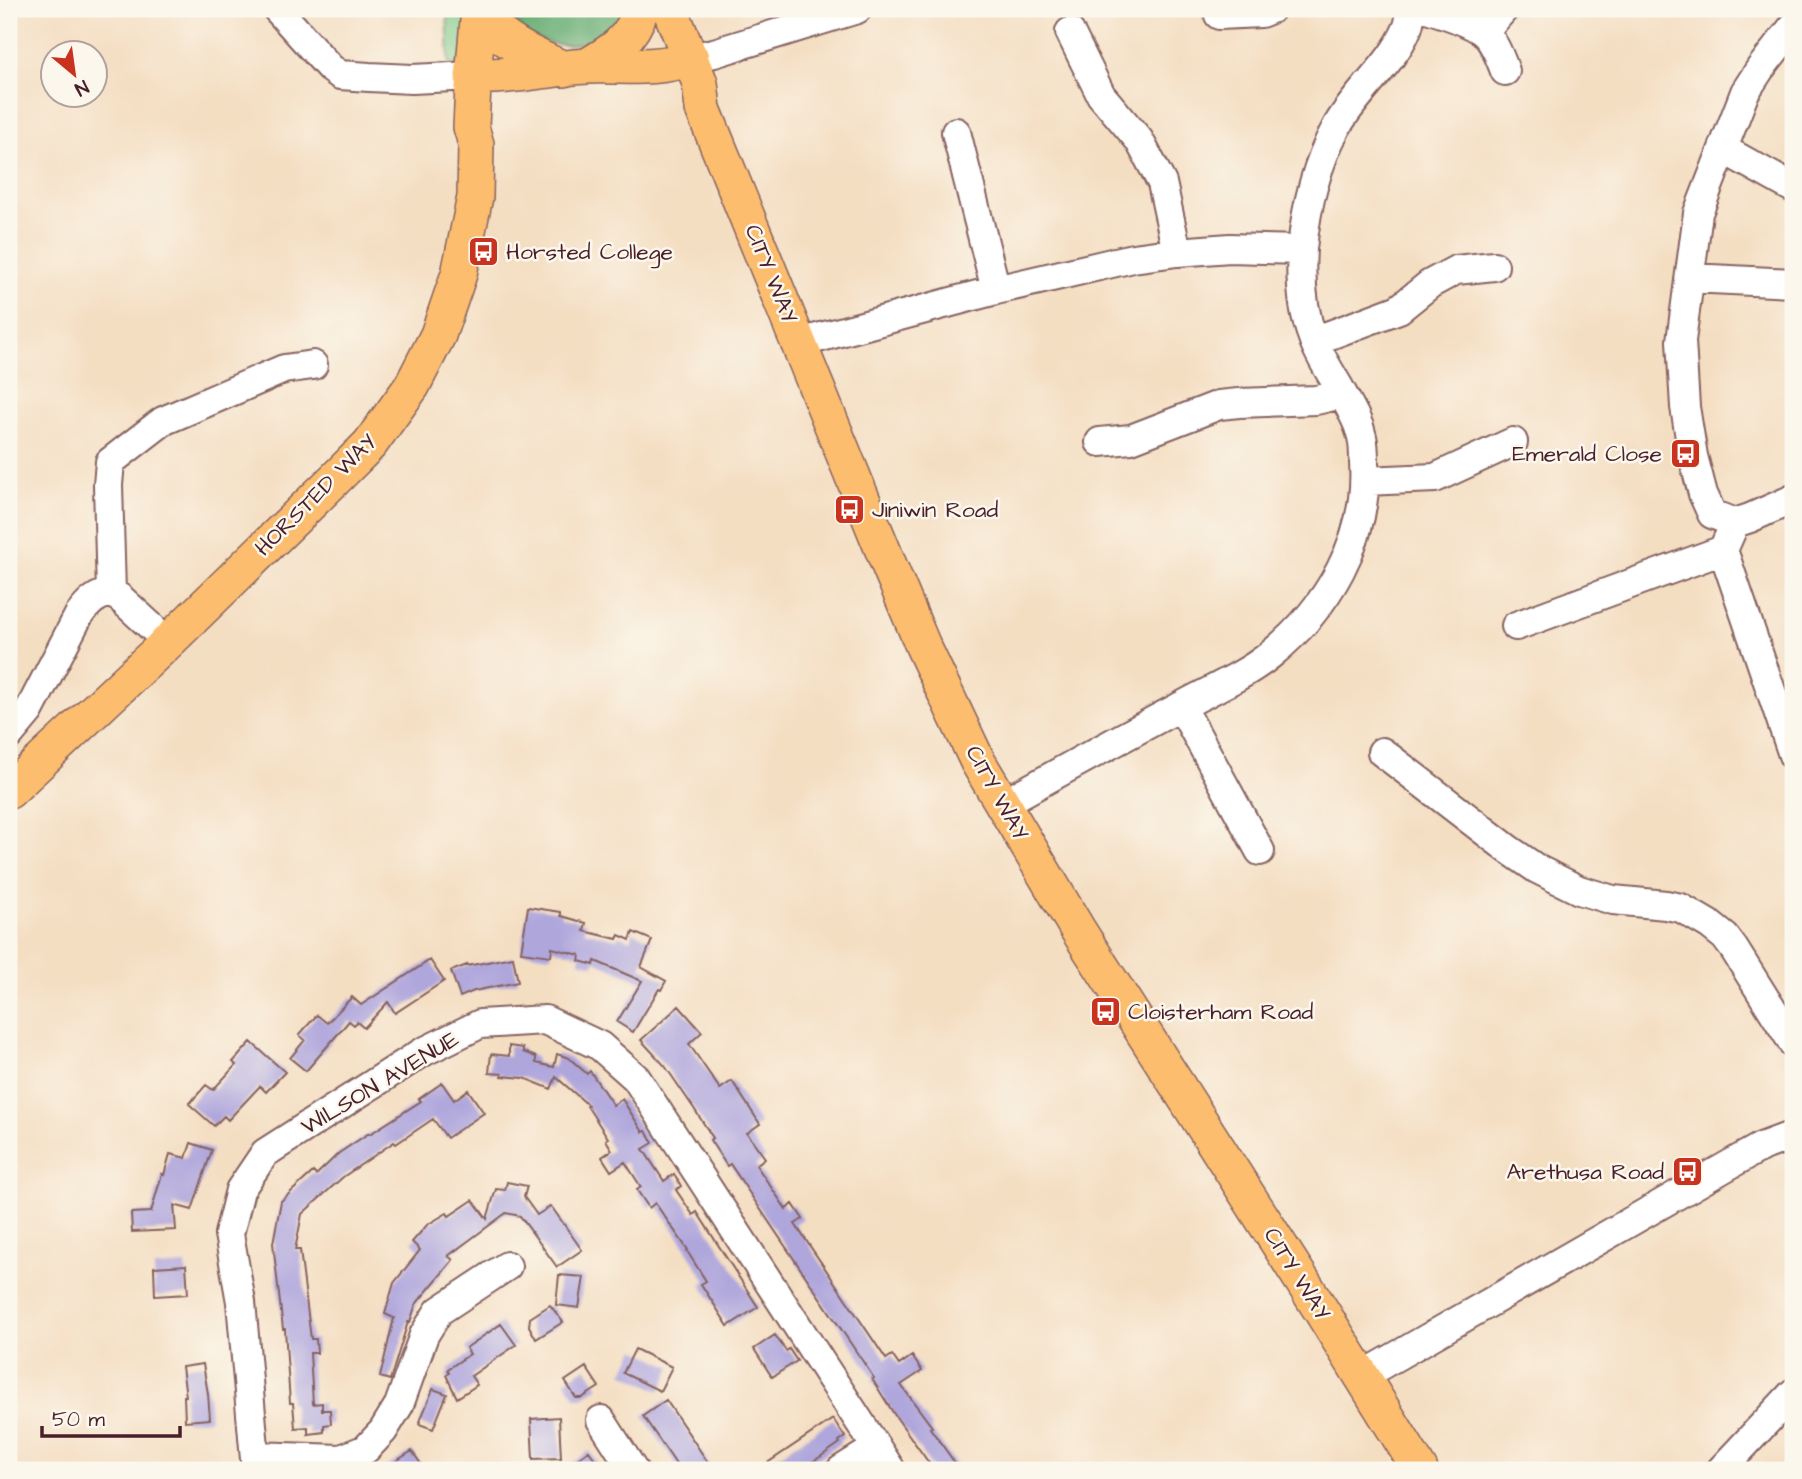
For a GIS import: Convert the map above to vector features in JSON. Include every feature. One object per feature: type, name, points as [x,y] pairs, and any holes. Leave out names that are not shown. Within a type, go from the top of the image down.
[{"type":"main road","points":[[476,144],[501,96],[516,84],[612,50],[624,41],[641,9]]},
{"type":"main road","name":"CITY WAY","points":[[670,9],[701,83],[703,109],[870,520],[957,721],[1002,804],[1078,930],[1420,1470]]},
{"type":"main road","name":"HORSTED WAY","points":[[9,791],[168,642],[370,443],[412,386],[438,335],[460,274],[475,198],[476,144],[471,127],[479,11]]},
{"type":"main road","points":[[479,11],[488,26],[520,48],[562,69]]},
{"type":"main road","points":[[473,76],[493,77],[562,69],[634,67],[680,62],[691,58]]},
{"type":"main road","points":[[634,67],[674,86],[703,109]]},
{"type":"street","points":[[277,9],[330,68],[339,74],[405,79],[473,76]]},
{"type":"street","points":[[691,58],[857,9]]},
{"type":"street","points":[[1219,15],[1261,13],[1271,9]]},
{"type":"street","points":[[1002,804],[1219,687],[1268,657],[1313,613],[1346,562],[1356,531],[1365,481],[1363,439],[1354,414],[1314,341],[1303,305],[1302,250],[1314,181],[1337,127],[1399,46],[1409,27],[1412,9]]},
{"type":"street","points":[[1430,9],[1484,32],[1505,71]]},
{"type":"street","points":[[1484,32],[1504,9]]},
{"type":"street","points":[[1793,27],[1745,92],[1698,213],[1681,341],[1685,407],[1693,456],[1703,494],[1712,514],[1735,523],[1793,499]]},
{"type":"street","points":[[1070,32],[1101,95],[1139,140],[1162,183],[1177,252]]},
{"type":"street","points":[[956,132],[996,290]]},
{"type":"street","points":[[1723,149],[1793,188]]},
{"type":"street","points":[[799,343],[996,290],[1133,258],[1230,248],[1302,250]]},
{"type":"street","points":[[1314,341],[1399,309],[1430,285],[1456,270],[1494,266]]},
{"type":"street","points":[[1690,278],[1793,283]]},
{"type":"street","points":[[111,593],[108,485],[110,462],[163,421],[285,369],[313,365]]},
{"type":"street","points":[[1100,442],[1131,439],[1219,405],[1316,400],[1342,394]]},
{"type":"street","points":[[1365,481],[1435,478],[1513,442]]},
{"type":"street","points":[[1735,523],[1723,550],[1793,755]]},
{"type":"street","points":[[1516,626],[1723,550]]},
{"type":"street","points":[[9,736],[29,710],[79,614],[98,596],[111,593],[120,597],[168,642]]},
{"type":"street","points":[[1181,706],[1260,851]]},
{"type":"street","points":[[1382,752],[1537,869],[1579,890],[1614,900],[1681,908],[1710,925],[1725,937],[1734,949],[1793,1043]]},
{"type":"street","name":"WILSON AVENUE","points":[[255,1463],[241,1302],[229,1234],[240,1190],[265,1153],[423,1052],[480,1024],[545,1020],[600,1046],[636,1078],[884,1459]]},
{"type":"street","points":[[1362,1376],[1761,1147],[1793,1135]]},
{"type":"street","points":[[255,1463],[341,1459],[366,1449],[383,1431],[399,1405],[424,1335],[439,1311],[507,1266]]},
{"type":"street","points":[[1721,1470],[1793,1393]]},
{"type":"street","points":[[600,1421],[633,1470]]},
{"type":"street","points":[[841,1470],[884,1459]]},
{"type":"green space","points":[[447,9],[469,9],[465,51],[456,65],[449,65]]},
{"type":"green space","points":[[505,9],[627,9],[616,25],[604,34],[583,43],[560,45],[527,33]]},
{"type":"building","points":[[528,907],[561,912],[561,916],[586,923],[584,931],[617,939],[619,935],[630,940],[633,932],[652,940],[641,967],[666,981],[633,1032],[617,1022],[642,981],[595,961],[594,965],[579,961],[580,955],[552,948],[551,956],[521,952]]},
{"type":"building","points":[[513,957],[518,982],[474,991],[460,997],[451,971],[467,965]]},
{"type":"building","points":[[430,960],[444,981],[395,1013],[388,1002],[364,1028],[357,1022],[354,1025],[349,1021],[306,1071],[290,1058],[305,1040],[299,1035],[317,1015],[327,1023],[352,997],[361,1005]]},
{"type":"building","points":[[679,1006],[702,1032],[689,1044],[720,1089],[732,1081],[760,1124],[747,1133],[765,1158],[756,1165],[786,1209],[793,1204],[803,1219],[795,1224],[886,1359],[892,1355],[899,1365],[912,1356],[922,1371],[901,1385],[960,1470],[934,1470],[894,1414],[872,1379],[874,1378],[730,1164],[727,1166],[693,1107],[665,1066],[641,1040]]},
{"type":"building","points":[[251,1042],[285,1072],[266,1092],[260,1086],[228,1120],[224,1116],[214,1126],[189,1104],[206,1085],[213,1090],[236,1065],[233,1062]]},
{"type":"building","points":[[509,1046],[523,1048],[523,1052],[536,1057],[536,1063],[554,1067],[557,1054],[569,1058],[587,1074],[590,1071],[613,1105],[622,1099],[653,1143],[643,1149],[664,1181],[674,1174],[681,1186],[676,1190],[693,1215],[697,1212],[758,1307],[728,1326],[701,1284],[706,1281],[688,1250],[655,1203],[649,1208],[637,1190],[641,1187],[625,1162],[611,1171],[602,1157],[612,1150],[606,1140],[608,1138],[588,1105],[556,1077],[551,1089],[524,1078],[489,1073],[491,1054],[509,1056]]},
{"type":"building","points":[[442,1083],[454,1100],[468,1090],[484,1113],[447,1138],[433,1119],[343,1177],[302,1214],[295,1250],[300,1250],[311,1339],[316,1339],[317,1353],[310,1353],[313,1404],[322,1403],[322,1410],[330,1410],[331,1424],[324,1425],[324,1432],[308,1434],[308,1427],[295,1428],[293,1403],[290,1403],[285,1329],[273,1243],[281,1201],[313,1172],[316,1175],[339,1153],[421,1101],[419,1099]]},
{"type":"building","points":[[191,1143],[212,1150],[192,1210],[174,1205],[176,1230],[132,1232],[131,1213],[151,1212],[170,1154],[186,1158]]},
{"type":"building","points":[[507,1182],[527,1186],[524,1197],[537,1215],[551,1206],[582,1250],[557,1267],[520,1216],[506,1213],[448,1256],[453,1260],[416,1304],[390,1380],[380,1377],[394,1318],[385,1314],[394,1283],[420,1250],[412,1242],[427,1225],[447,1213],[449,1216],[473,1200],[487,1219],[496,1189],[505,1190]]},
{"type":"building","points":[[186,1265],[188,1294],[155,1296],[154,1267]]},
{"type":"building","points":[[559,1275],[584,1277],[579,1308],[556,1305]]},
{"type":"building","points":[[550,1305],[563,1322],[536,1339],[529,1326],[530,1318]]},
{"type":"building","points":[[501,1324],[516,1345],[471,1376],[477,1385],[457,1398],[446,1375],[449,1373],[448,1369],[470,1354],[466,1348]]},
{"type":"building","points":[[775,1335],[797,1361],[772,1377],[754,1349]]},
{"type":"building","points":[[635,1349],[672,1367],[660,1391],[623,1373]]},
{"type":"building","points":[[203,1364],[210,1419],[185,1421],[186,1396],[182,1367]]},
{"type":"building","points":[[586,1367],[599,1387],[582,1398],[576,1398],[565,1381]]},
{"type":"building","points":[[433,1389],[447,1394],[433,1429],[419,1424]]},
{"type":"building","points":[[666,1400],[713,1470],[680,1470],[643,1416]]},
{"type":"building","points":[[559,1417],[561,1458],[533,1459],[531,1419]]},
{"type":"building","points":[[833,1419],[845,1437],[820,1457],[799,1470],[757,1470]]},
{"type":"building","points":[[412,1451],[425,1470],[382,1470]]},
{"type":"building","points":[[589,1451],[603,1470],[562,1470]]},
{"type":"place","name":"Horsted College","points":[[483,252]]},
{"type":"place","name":"Emerald Close","points":[[1685,454]]},
{"type":"place","name":"Jiniwin Road","points":[[849,510]]},
{"type":"place","name":"Cloisterham Road","points":[[1105,1012]]},
{"type":"place","name":"Arethusa Road","points":[[1687,1172]]}]
